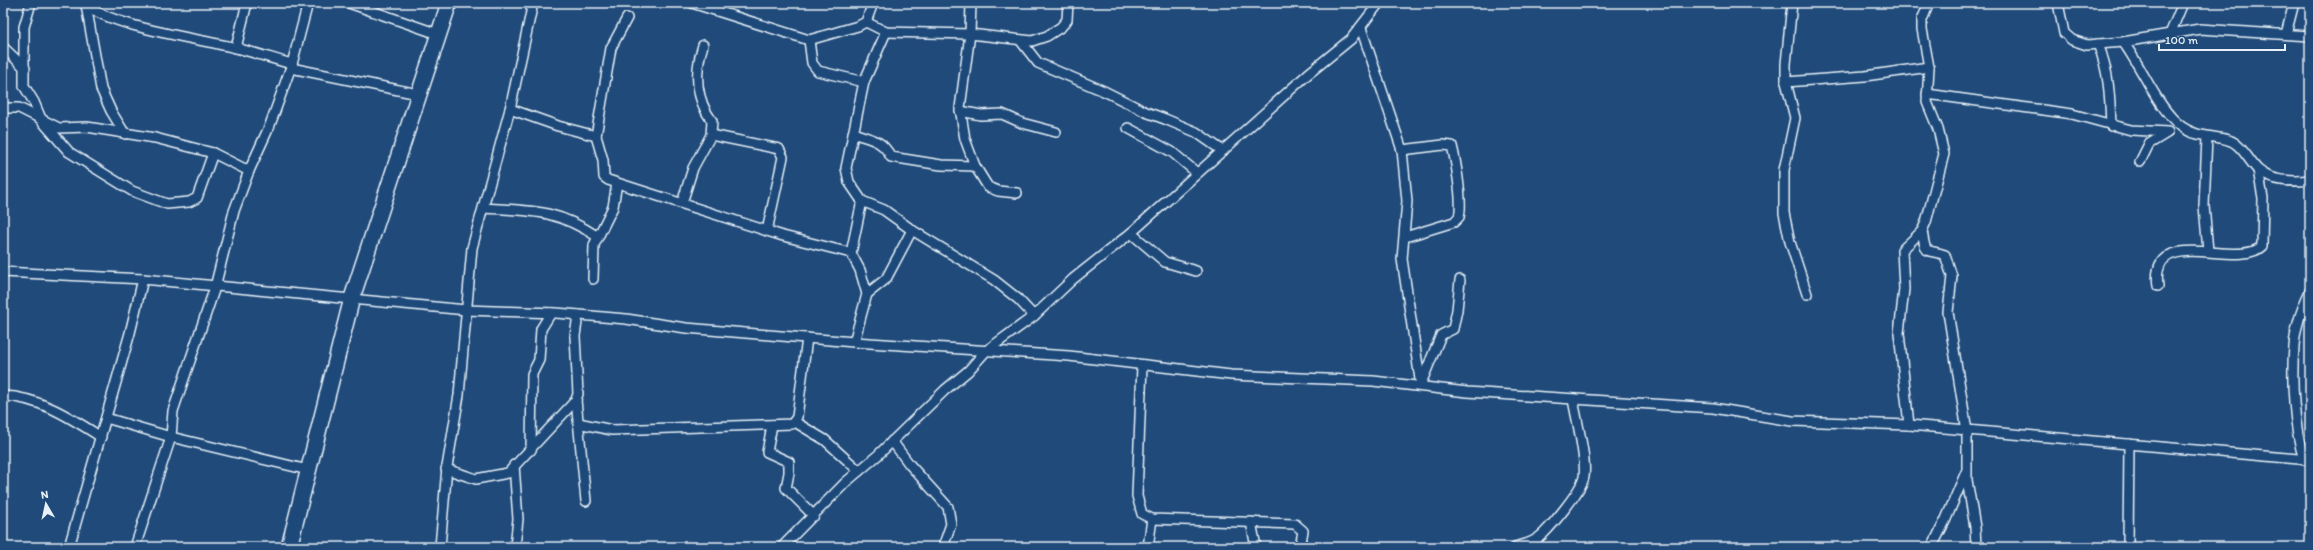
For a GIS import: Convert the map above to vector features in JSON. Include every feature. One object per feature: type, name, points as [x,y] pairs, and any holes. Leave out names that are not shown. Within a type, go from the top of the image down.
[{"type":"main road","points":[[288,547],[352,298],[449,3]]},
{"type":"street","points":[[31,3],[24,26],[24,86],[34,102],[42,122],[69,152],[132,191],[167,204],[189,202],[197,198],[213,153]]},
{"type":"street","points":[[236,48],[247,3]]},
{"type":"street","points":[[135,547],[171,437],[173,411],[214,287],[234,211],[249,171],[270,125],[292,66],[308,3]]},
{"type":"street","points":[[350,3],[438,34]]},
{"type":"street","points":[[440,547],[446,469],[459,395],[472,248],[510,108],[533,3]]},
{"type":"street","points":[[692,3],[809,40],[858,26],[866,22],[873,3]]},
{"type":"street","points":[[971,3],[970,34],[960,111],[965,138],[975,166],[988,187],[998,191],[1017,193]]},
{"type":"street","points":[[866,22],[886,32],[970,34],[1032,41],[1061,27],[1067,20],[1068,3]]},
{"type":"street","points":[[782,547],[858,471],[892,441],[945,390],[968,371],[986,351],[1034,316],[1073,279],[1131,233],[1308,74],[1351,39],[1379,3]]},
{"type":"street","points":[[1792,3],[1786,64],[1786,82],[1795,118],[1784,170],[1784,213],[1790,242],[1807,294]]},
{"type":"street","points":[[1929,3],[1922,20],[1922,29],[1929,67],[1927,102],[1938,129],[1944,154],[1922,231],[1925,249],[1930,253],[1946,255],[1951,270],[1948,312],[1967,431],[1967,468],[1976,547]]},
{"type":"street","points":[[2058,3],[2061,26],[2066,36],[2078,43],[2098,44],[2123,42],[2200,30],[2310,36]]},
{"type":"street","points":[[2170,34],[2183,3]]},
{"type":"street","points":[[2286,34],[2294,3]]},
{"type":"street","points":[[85,4],[112,18],[190,39],[236,48],[292,66],[418,94]]},
{"type":"street","points":[[85,4],[101,89],[111,111],[125,134]]},
{"type":"street","points":[[627,18],[611,48],[596,136],[603,160],[604,176],[608,180],[767,231],[851,253]]},
{"type":"street","points":[[1361,28],[1402,150],[1407,201],[1402,259],[1421,384]]},
{"type":"street","points":[[886,32],[864,82],[846,168],[849,182],[862,201],[884,210],[912,230],[994,280],[1018,299],[1034,316]]},
{"type":"street","points":[[809,40],[812,63],[818,71],[864,82]]},
{"type":"street","points":[[1020,40],[1038,63],[1106,92],[1146,112],[1166,118],[1196,132],[1223,151]]},
{"type":"street","points":[[2123,42],[2137,60],[2163,106],[2179,124],[2195,134],[2225,139],[2235,144],[2258,170],[2274,179],[2310,180]]},
{"type":"street","points":[[2098,44],[2106,64],[2110,87],[2111,126]]},
{"type":"street","points":[[682,203],[693,168],[711,135],[712,121],[704,109],[696,74],[697,64],[703,45]]},
{"type":"street","points":[[3,47],[25,68]]},
{"type":"street","points":[[1786,82],[1865,76],[1929,67]]},
{"type":"street","points":[[1927,94],[2079,116],[2111,126],[2151,133],[2168,132]]},
{"type":"street","points":[[3,108],[19,108],[42,122],[59,128],[87,127],[155,138],[213,153],[249,171]]},
{"type":"street","points":[[510,108],[558,126],[596,136]]},
{"type":"street","points":[[960,111],[981,115],[1002,114],[1022,123],[1056,132]]},
{"type":"street","points":[[2140,162],[2149,144],[2179,124]]},
{"type":"street","points":[[1128,128],[1172,152],[1197,173]]},
{"type":"street","points":[[853,133],[880,142],[885,146],[891,158],[941,165],[975,166]]},
{"type":"street","points":[[711,135],[779,149],[783,156],[767,231]]},
{"type":"street","points":[[2207,137],[2204,206],[2208,251]]},
{"type":"street","points":[[1402,150],[1443,145],[1452,146],[1459,182],[1460,210],[1459,217],[1454,222],[1405,237]]},
{"type":"street","points":[[2158,286],[2157,270],[2165,258],[2170,255],[2208,251],[2243,254],[2254,251],[2262,246],[2263,198],[2258,170]]},
{"type":"street","points":[[593,279],[594,245],[613,207],[617,183]]},
{"type":"street","points":[[854,342],[867,294],[860,270],[851,253],[862,201]]},
{"type":"street","points":[[484,208],[541,212],[562,217],[577,223],[598,237]]},
{"type":"street","points":[[867,294],[886,279],[912,230]]},
{"type":"street","points":[[1909,425],[1899,334],[1904,289],[1902,252],[1922,231]]},
{"type":"street","points":[[1131,233],[1165,262],[1196,271]]},
{"type":"street","points":[[3,272],[143,279],[466,310],[578,315],[686,328],[854,342],[1070,356],[1268,378],[1421,384],[1467,392],[1713,408],[1792,421],[1909,425],[2307,460],[2299,442],[2294,346],[2301,311],[2310,291]]},
{"type":"street","points":[[69,547],[130,333],[143,279]]},
{"type":"street","points":[[1421,384],[1440,335],[1453,329],[1457,310],[1460,280]]},
{"type":"street","points":[[531,450],[532,374],[539,360],[541,329],[551,313]]},
{"type":"street","points":[[578,315],[575,336],[578,394],[576,400],[586,501]]},
{"type":"street","points":[[578,423],[612,430],[788,425],[795,422],[797,416],[808,338]]},
{"type":"street","points":[[1142,365],[1138,504],[1142,514],[1152,519],[1295,524],[1304,531],[1300,547]]},
{"type":"street","points":[[3,396],[33,401],[64,414],[101,436]]},
{"type":"street","points":[[1515,547],[1530,543],[1542,535],[1578,489],[1584,478],[1584,463],[1573,399]]},
{"type":"street","points":[[446,469],[470,478],[479,479],[504,474],[510,471],[514,464],[531,450],[576,400]]},
{"type":"street","points":[[106,418],[171,437],[308,470]]},
{"type":"street","points":[[795,422],[825,440],[858,471]]},
{"type":"street","points":[[772,425],[768,452],[789,462],[789,473],[786,488],[814,516]]},
{"type":"street","points":[[892,441],[948,507],[952,524],[943,547]]},
{"type":"street","points":[[2288,458],[2299,442]]},
{"type":"street","points":[[2128,547],[2129,444]]},
{"type":"street","points":[[514,464],[518,519],[515,547]]},
{"type":"street","points":[[1932,547],[1946,519],[1967,468]]},
{"type":"street","points":[[1148,547],[1152,519]]},
{"type":"street","points":[[1251,522],[1256,547]]}]
